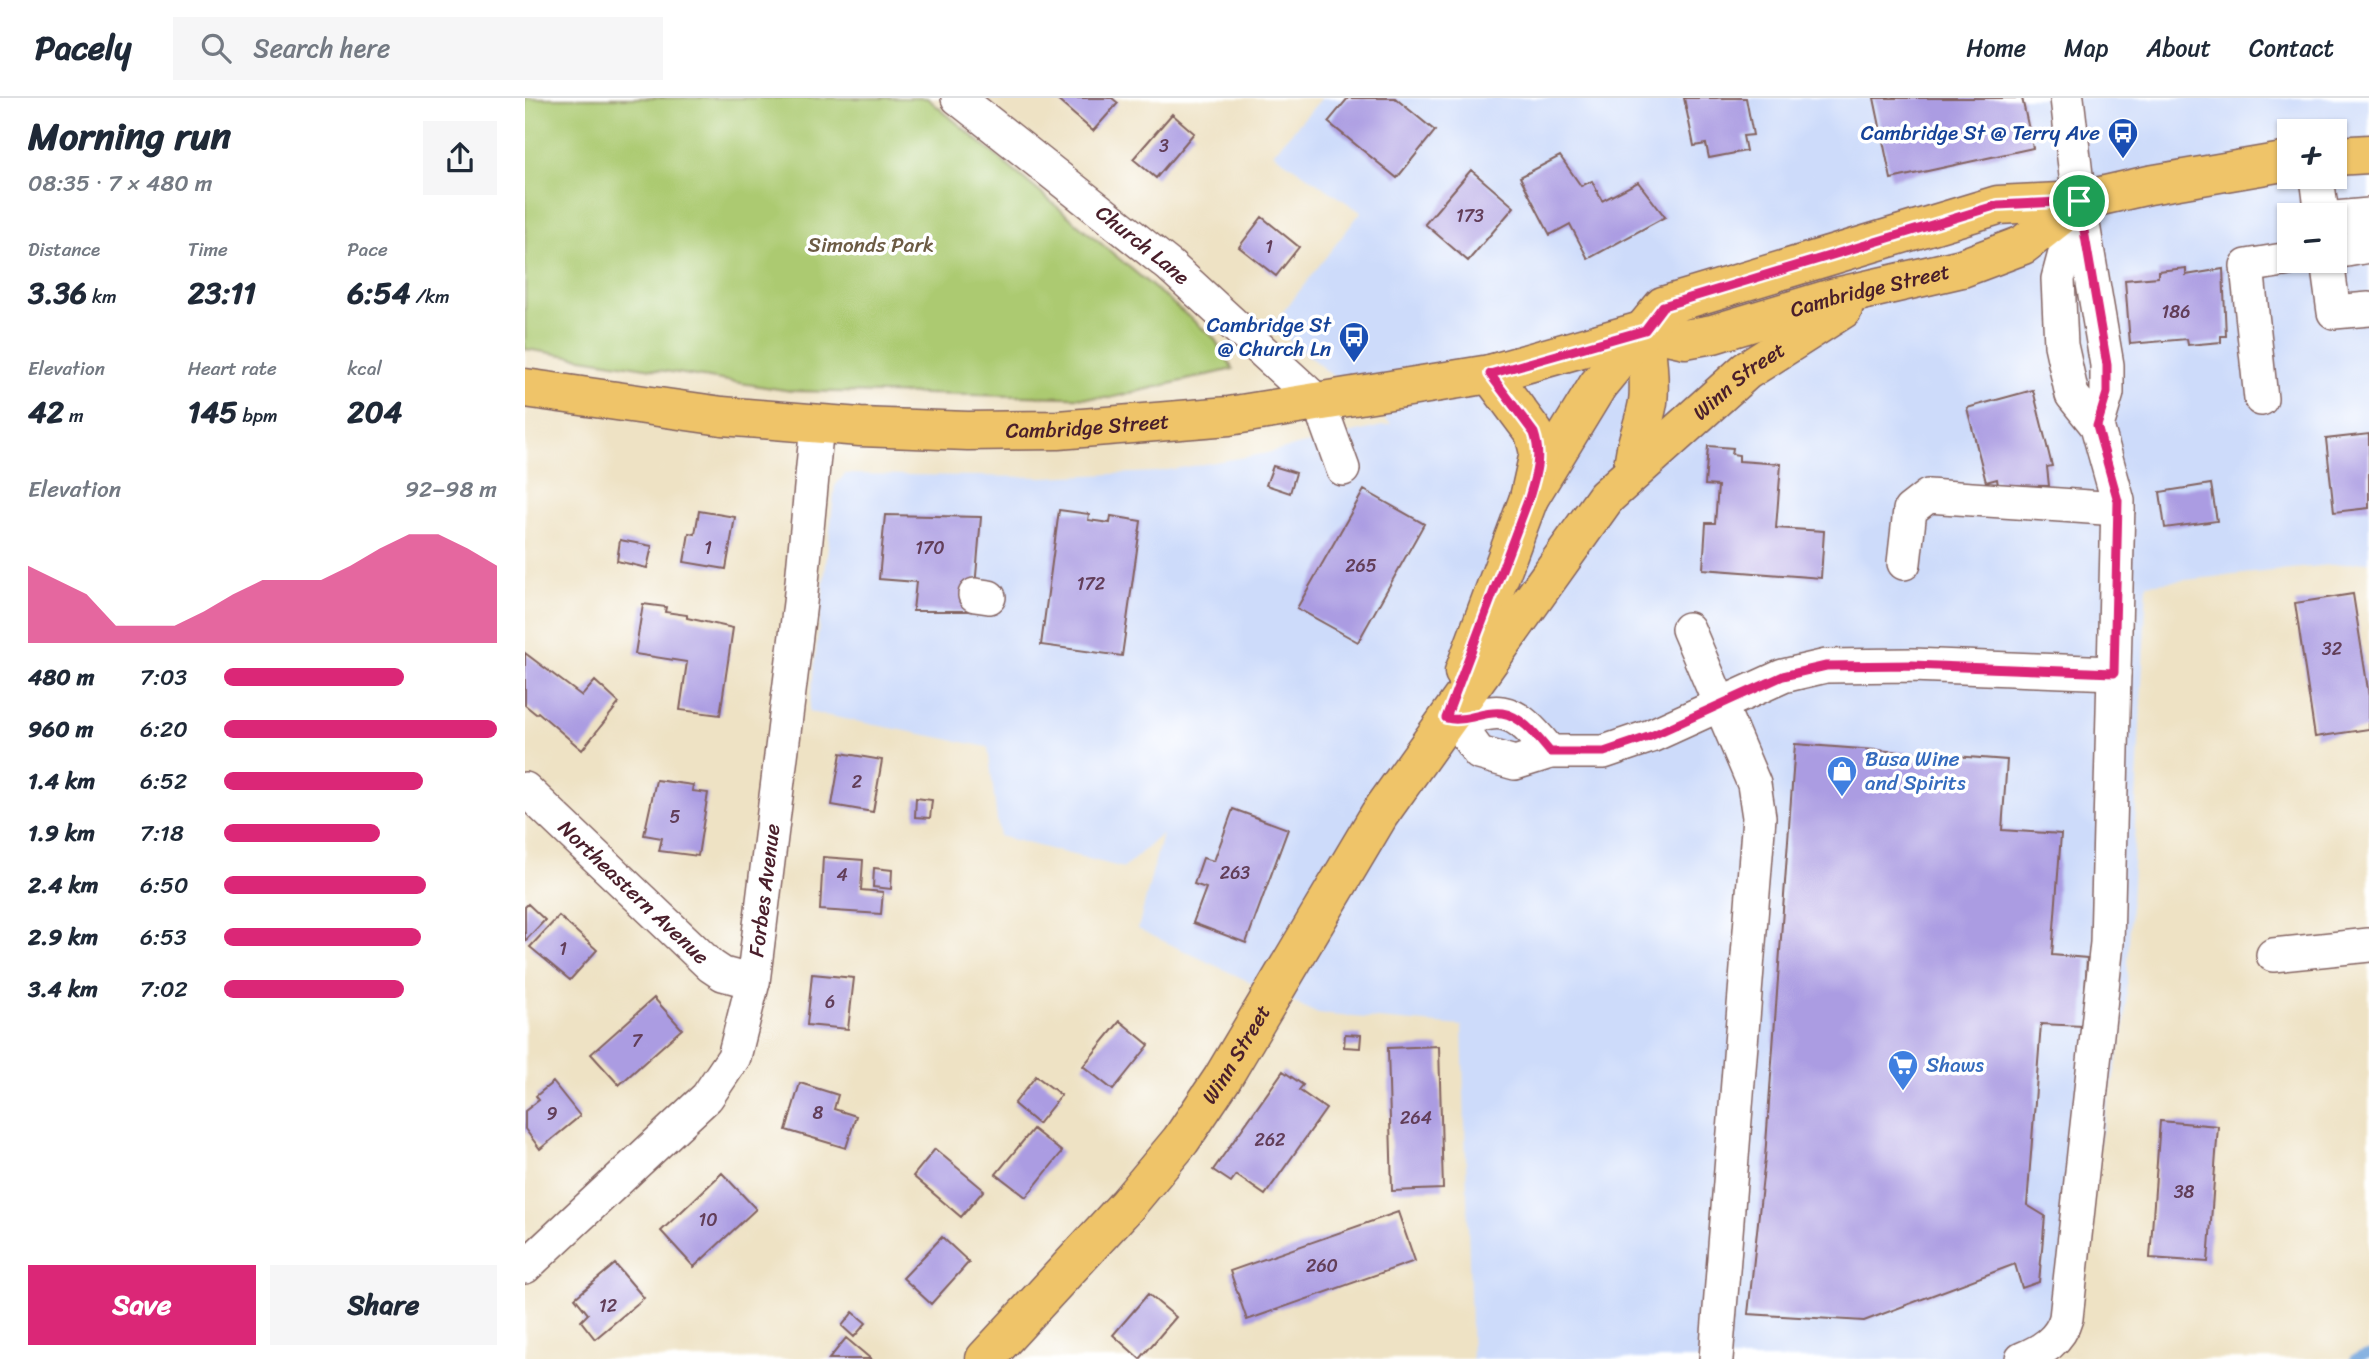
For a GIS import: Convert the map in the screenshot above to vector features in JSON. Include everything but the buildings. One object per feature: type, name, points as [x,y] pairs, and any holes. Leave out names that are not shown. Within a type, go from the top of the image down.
[{"type":"main road","points":[[2347,155],[2369,154]]},
{"type":"main road","name":"Cambridge Street","points":[[1645,330],[1663,306],[1998,205],[2079,201],[2149,185],[2277,163]]},
{"type":"main road","name":"Cambridge Street","points":[[525,388],[722,416],[817,424],[968,431],[1058,430],[1229,416],[1490,374],[1645,330],[1685,339],[1713,334],[1836,297],[1962,268],[2023,245],[2079,201]]},
{"type":"main road","name":"Winn Street","points":[[985,1359],[1126,1205],[1187,1132],[1222,1079],[1373,824],[1451,719],[1576,536],[1606,497],[1746,370],[1831,315],[1892,285]]},
{"type":"main road","points":[[1633,472],[1633,450],[1643,426],[1649,395],[1645,330]]},
{"type":"main road","name":"Winn Street","points":[[1529,498],[1598,385],[1645,330]]},
{"type":"main road","name":"Winn Street","points":[[1451,719],[1529,498],[1538,465],[1538,443],[1524,417],[1490,374]]},
{"type":"street","name":"Church Lane","points":[[958,98],[1170,266],[1319,403]]},
{"type":"street","points":[[2022,1359],[2047,1346],[2061,1332],[2066,1318],[2108,943],[2118,509],[2097,426],[2071,395],[2061,345],[2057,279],[2079,201],[2067,98]]},
{"type":"street","points":[[2347,217],[2369,215]]},
{"type":"street","points":[[2347,250],[2369,246]]},
{"type":"street","points":[[2261,399],[2248,266],[2277,261]]},
{"type":"street","points":[[2328,273],[2333,312],[2369,309]]},
{"type":"street","points":[[1319,403],[1343,469]]},
{"type":"street","name":"Forbes Avenue","points":[[528,1259],[707,1097],[726,1072],[740,1040],[753,982],[800,603],[817,424]]},
{"type":"street","points":[[1904,563],[1910,510],[1928,496],[2118,509]]},
{"type":"street","points":[[1688,629],[1754,784],[1759,817],[1716,1359]]},
{"type":"street","points":[[1451,719],[1479,753],[1515,763],[1550,752],[1604,752],[1651,736],[1783,676],[1826,666],[1912,665],[2114,673]]},
{"type":"street","name":"Northeastern Avenue","points":[[525,789],[711,966],[726,975],[753,982]]},
{"type":"street","points":[[2273,955],[2369,945]]},
{"type":"shaded area","points":[[1322,98],[2369,98],[2369,561],[2147,584],[2125,1024],[2053,1359],[1472,1359],[1462,1026],[1318,1014],[1138,929],[1162,834],[1124,868],[999,836],[988,747],[809,712],[835,486],[845,474],[1044,477],[1156,472],[1263,454],[1391,424],[1272,326],[1361,212],[1273,153]]},
{"type":"green space","name":"Simonds Park","points":[[525,98],[927,98],[1214,338],[1233,369],[1110,398],[791,391],[525,349]]},
{"type":"waterway","points":[[2354,1359],[2369,1354]]},
{"type":"place","name":"Cambridge St @ Terry Ave","points":[[2123,160]]},
{"type":"place","name":"Cambridge St @ Church Ln","points":[[1354,364]]},
{"type":"place","name":"Busa Wine and Spirits","points":[[1842,798]]},
{"type":"place","name":"Shaws","points":[[1903,1092]]},
{"type":"route","points":[[2079,201],[2107,365],[2107,393],[2097,426],[2118,501],[2114,673],[1912,665],[1826,666],[1783,676],[1651,736],[1604,752],[1550,752],[1529,727],[1502,713],[1457,721],[1446,718],[1529,498],[1538,465],[1538,443],[1534,433],[1490,374],[1645,330],[1663,306],[1913,233],[1998,205],[2079,201]]}]
